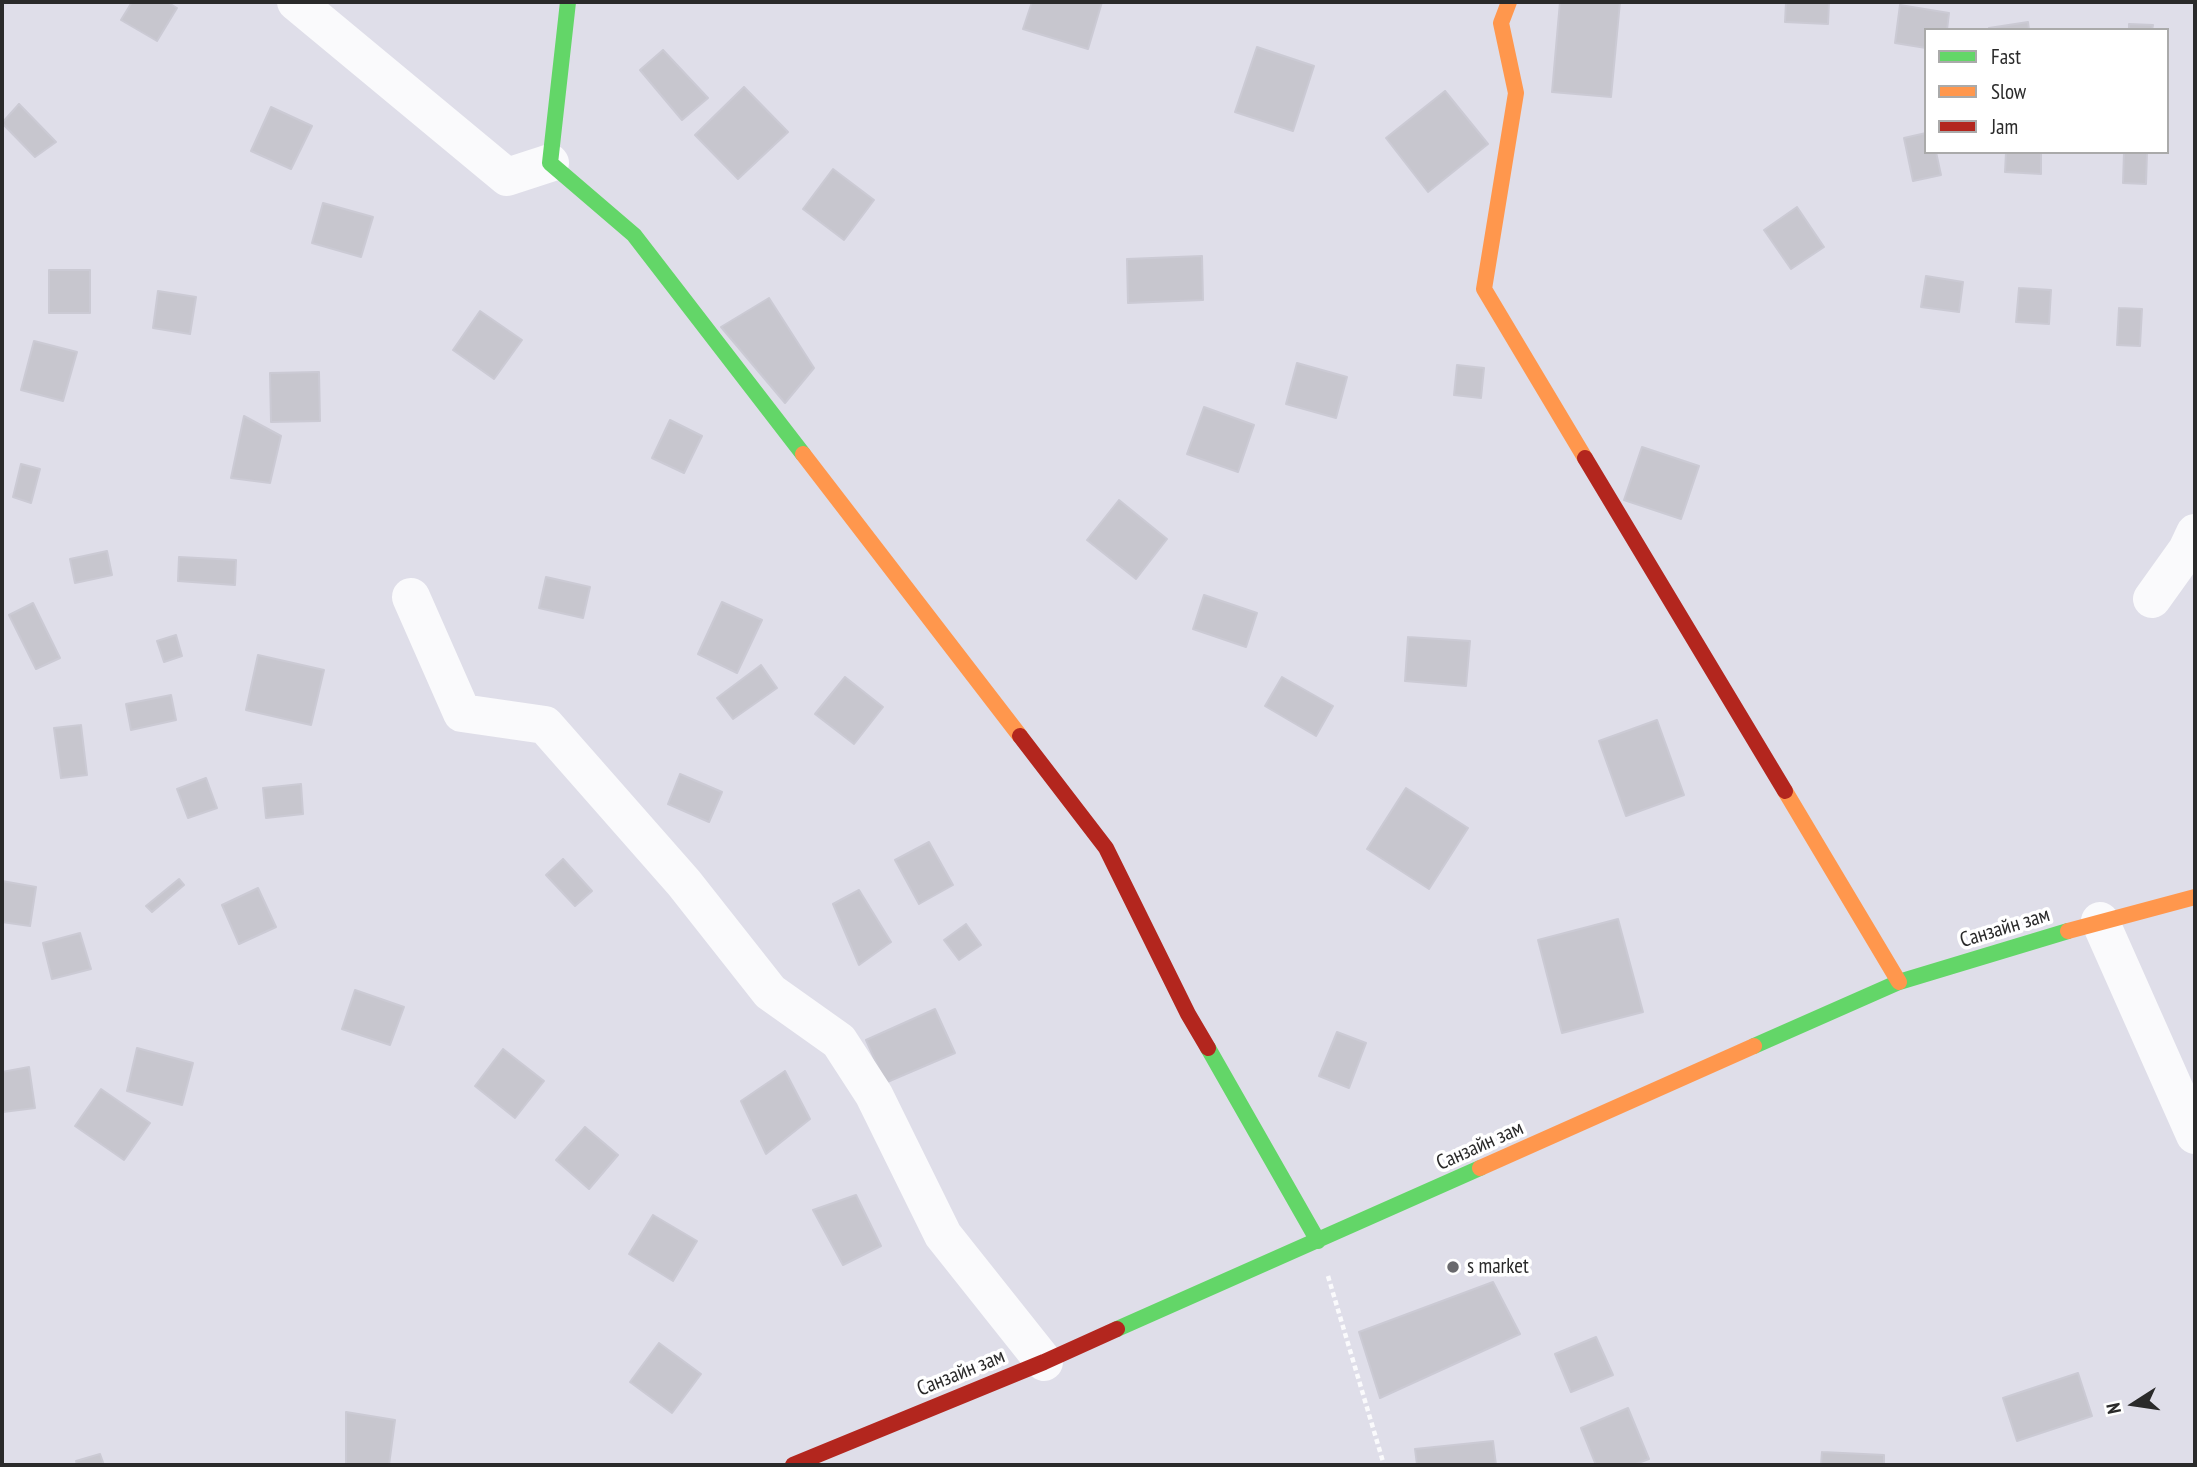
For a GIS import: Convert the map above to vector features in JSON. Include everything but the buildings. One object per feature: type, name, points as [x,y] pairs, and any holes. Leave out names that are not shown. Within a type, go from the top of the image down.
[{"type":"street","points":[[296,2],[507,177],[551,163]]},
{"type":"street","points":[[551,163],[568,2]]},
{"type":"street","points":[[1509,2],[1501,23],[1516,93],[1484,289],[1899,982]]},
{"type":"street","points":[[551,163],[634,235],[1105,848],[1188,1014],[1318,1241]]},
{"type":"street","points":[[2152,599],[2187,550],[2195,533]]},
{"type":"street","points":[[411,597],[462,713],[545,725],[684,883],[770,992],[839,1041],[874,1096],[943,1234],[1044,1362]]},
{"type":"street","name":"Санзайн зам","points":[[793,1465],[1044,1362],[1899,982],[2100,921],[2195,897]]},
{"type":"street","points":[[2100,921],[2195,1135]]},
{"type":"path","points":[[1318,1241],[1384,1465]]},
{"type":"traffic: fast","points":[[568,2],[550,163],[634,235],[803,454]]},
{"type":"traffic: fast","points":[[1754,1046],[1899,982],[2068,931]]},
{"type":"traffic: fast","points":[[1208,1048],[1318,1241]]},
{"type":"traffic: fast","points":[[1117,1329],[1480,1168]]},
{"type":"traffic: slow","points":[[1509,2],[1501,23],[1516,93],[1484,289],[1585,458]]},
{"type":"traffic: slow","points":[[803,454],[1020,736]]},
{"type":"traffic: slow","points":[[1785,791],[1899,982]]},
{"type":"traffic: slow","points":[[2068,931],[2195,897]]},
{"type":"traffic: slow","points":[[1480,1168],[1754,1046]]},
{"type":"traffic: jam","points":[[1585,458],[1785,791]]},
{"type":"traffic: jam","points":[[1020,736],[1106,848],[1188,1014],[1208,1048]]},
{"type":"traffic: jam","points":[[793,1465],[1044,1362],[1117,1329]]},
{"type":"place","name":"s market","points":[[1453,1267]]}]
